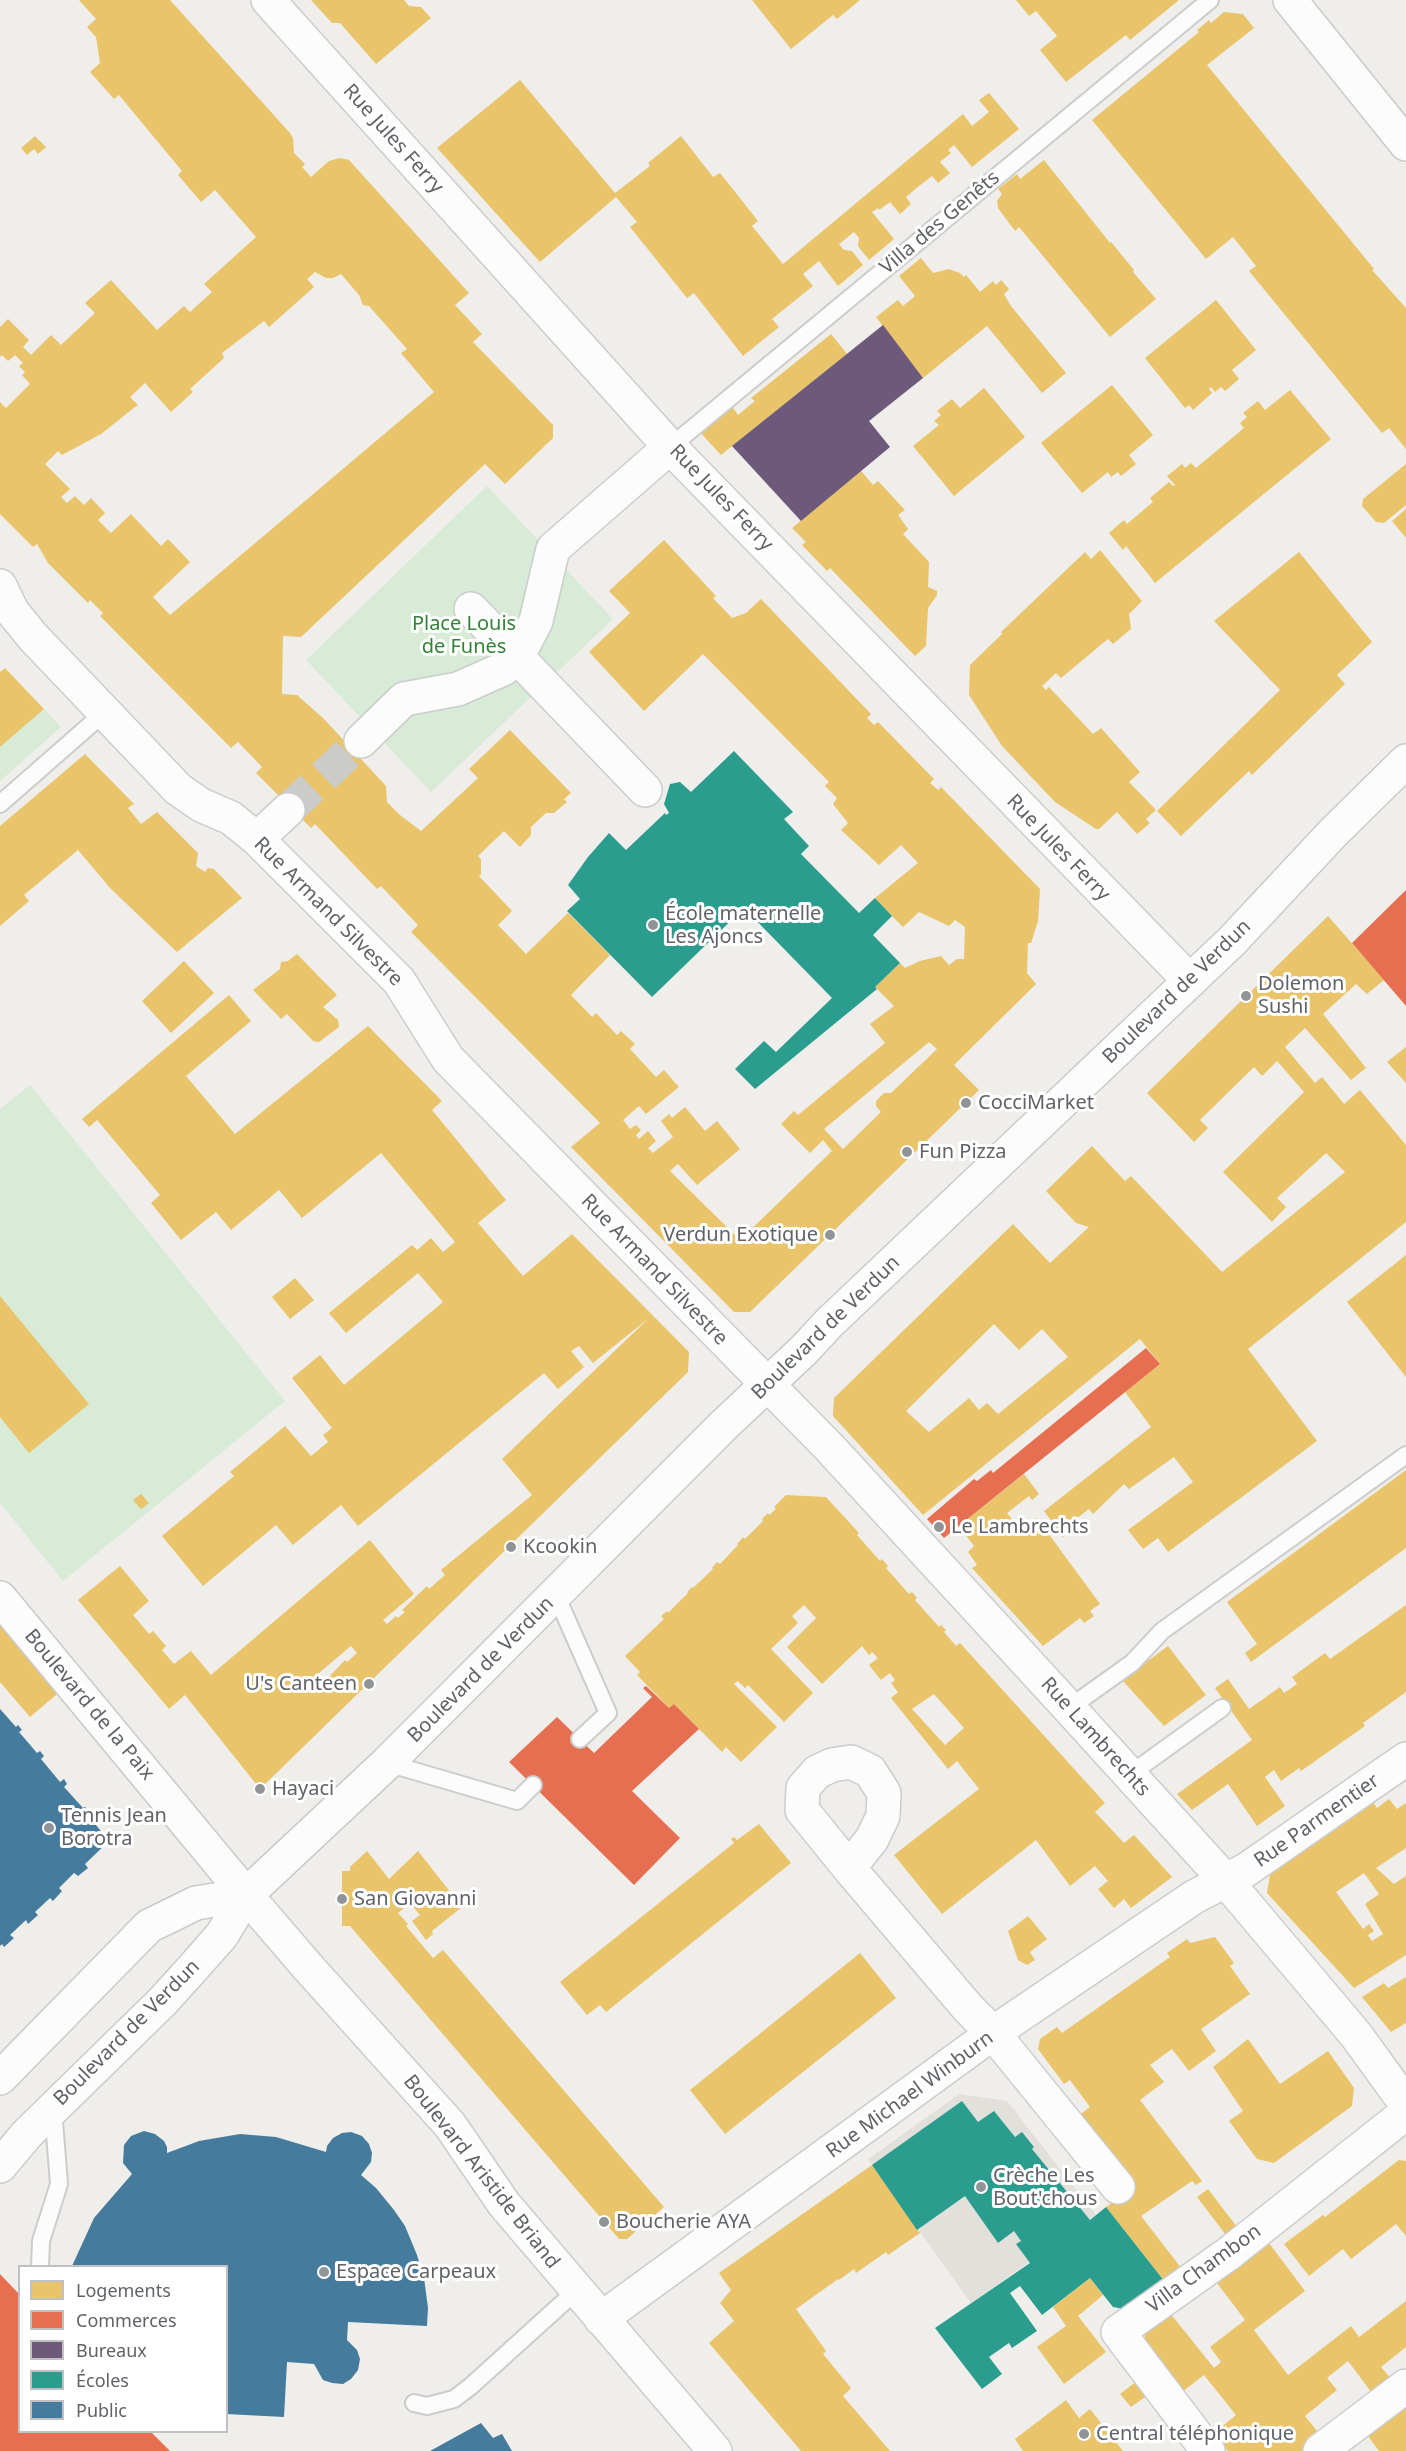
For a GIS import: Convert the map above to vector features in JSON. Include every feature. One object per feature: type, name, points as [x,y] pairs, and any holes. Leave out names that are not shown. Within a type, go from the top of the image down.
[{"type":"street","name":"Rue Jules Ferry","points":[[268,0],[670,447],[1190,981]]},
{"type":"street","points":[[1290,0],[1406,144]]},
{"type":"street","points":[[361,741],[404,699],[458,689],[503,669],[517,658],[536,621],[553,549],[670,447]]},
{"type":"street","name":"Rue Armand Silvestre","points":[[0,586],[12,611],[33,637],[178,789],[201,805],[231,818],[257,839],[399,981],[448,1059],[767,1386]]},
{"type":"street","points":[[471,609],[645,790]]},
{"type":"street","name":"Boulevard de Verdun","points":[[0,2166],[53,2109],[192,1970],[222,1935],[246,1895],[387,1763],[829,1323],[1240,933],[1332,834],[1406,761]]},
{"type":"street","points":[[257,839],[288,810]]},
{"type":"street","name":"Rue Lambrechts","points":[[767,1386],[828,1448],[1227,1882],[1356,2035],[1406,2104]]},
{"type":"street","name":"Boulevard de la Paix","points":[[0,1598],[246,1895]]},
{"type":"street","name":"Rue Parmentier","points":[[1227,1882],[1406,1759]]},
{"type":"street","points":[[849,1868],[968,2008],[993,2033],[1118,2187]]},
{"type":"street","name":"Rue Michael Winburn","points":[[601,2319],[993,2033],[1194,1897],[1227,1882]]},
{"type":"street","points":[[0,2078],[149,1926],[195,1903],[246,1895]]},
{"type":"street","name":"Boulevard Aristide Briand","points":[[246,1895],[450,2125],[504,2204],[715,2451]]},
{"type":"street","name":"Villa Chambon","points":[[1208,2451],[1118,2332],[1228,2254],[1406,2113]]},
{"type":"street","points":[[1320,2451],[1406,2386]]},
{"type":"lane","name":"Villa des Genêts","points":[[670,447],[1210,0]]},
{"type":"lane","points":[[0,804],[105,712]]},
{"type":"lane","points":[[1069,1708],[1132,1663],[1162,1631],[1406,1455]]},
{"type":"lane","points":[[556,1595],[608,1713],[580,1739]]},
{"type":"lane","points":[[1129,1775],[1222,1708]]},
{"type":"lane","points":[[387,1763],[517,1801],[533,1785]]},
{"type":"lane","points":[[40,2265],[41,2241],[59,2184],[53,2109]]},
{"type":"lane","points":[[414,2403],[428,2406],[454,2399],[576,2291]]},
{"type":"shaded area","name":"Crèche Les Bout'chous","points":[[959,2094],[1007,2101],[1096,2215],[971,2303],[868,2159]]},
{"type":"green space","name":"Place Louis de Funès","points":[[487,486],[613,619],[431,792],[306,660]]},
{"type":"green space","points":[[44,709],[61,727],[0,781],[0,747]]},
{"type":"green space","points":[[30,1085],[285,1401],[63,1581],[0,1503],[0,1109]]},
{"type":"building: Logements","points":[[79,0],[170,0],[290,133],[293,138],[294,153],[305,164],[302,167],[311,177],[329,161],[340,158],[349,160],[469,293],[455,305],[482,334],[473,342],[553,425],[553,438],[505,484],[485,464],[301,637],[283,636],[282,694],[297,695],[324,719],[386,786],[387,802],[421,831],[478,778],[469,769],[510,730],[571,793],[564,799],[567,802],[554,813],[546,813],[531,827],[531,835],[520,847],[504,831],[478,856],[481,859],[479,876],[512,911],[498,925],[526,954],[568,913],[610,955],[571,995],[592,1017],[596,1013],[617,1035],[621,1031],[635,1044],[630,1049],[656,1077],[664,1070],[679,1087],[646,1114],[639,1106],[623,1120],[630,1129],[636,1125],[641,1130],[636,1135],[639,1139],[648,1131],[656,1141],[648,1148],[653,1153],[673,1137],[661,1121],[669,1114],[672,1118],[685,1107],[705,1131],[717,1121],[740,1149],[697,1185],[678,1164],[670,1171],[740,1240],[832,1151],[823,1140],[810,1153],[781,1124],[794,1111],[798,1115],[885,1043],[870,1024],[894,1006],[875,987],[900,963],[905,968],[920,961],[941,956],[949,965],[957,959],[964,959],[965,927],[955,920],[949,926],[919,912],[903,927],[892,916],[875,898],[918,863],[901,845],[879,865],[841,830],[848,823],[833,804],[837,798],[825,786],[829,782],[703,654],[644,711],[589,652],[630,613],[609,591],[664,540],[716,596],[713,598],[732,618],[746,613],[761,599],[871,714],[867,718],[874,725],[878,722],[934,779],[930,783],[938,790],[941,787],[1040,889],[1038,921],[1031,943],[1028,943],[1027,973],[1036,984],[954,1065],[979,1090],[750,1312],[734,1312],[571,1147],[600,1123],[411,932],[418,925],[381,886],[377,889],[315,824],[311,828],[256,773],[262,767],[238,742],[231,748],[100,616],[103,613],[90,600],[88,603],[48,563],[37,544],[33,547],[0,514],[0,402],[6,408],[30,384],[22,375],[25,372],[19,366],[23,363],[15,355],[8,361],[2,355],[0,357],[0,327],[8,319],[29,340],[23,347],[31,355],[51,335],[61,345],[95,313],[85,303],[111,280],[157,330],[184,306],[190,312],[212,292],[204,284],[256,237],[215,190],[201,202],[178,175],[182,171],[119,95],[114,99],[90,72],[100,63],[96,37],[87,27],[96,19]],"holes":[[[315,272],[326,278],[333,278],[341,274],[359,295],[363,305],[369,306],[407,349],[401,353],[434,392],[170,615],[153,597],[190,562],[168,539],[161,546],[131,514],[111,533],[98,520],[105,513],[91,498],[84,505],[75,496],[67,503],[61,497],[70,489],[45,464],[58,451],[62,455],[101,434],[138,405],[130,397],[145,383],[171,412],[193,392],[190,389],[224,358],[222,353],[264,321],[269,327],[314,287],[307,279]],[[929,1042],[937,1049],[891,1093],[884,1093],[876,1101],[876,1106],[881,1112],[843,1149],[824,1129]]]},
{"type":"building: Logements","points":[[311,0],[404,0],[409,6],[421,7],[431,18],[376,64],[340,23],[332,23]]},
{"type":"building: Logements","points":[[752,0],[860,0],[837,19],[833,15],[791,49]]},
{"type":"building: Logements","points":[[1016,0],[1179,0],[1130,40],[1126,35],[1066,82],[1040,50],[1057,36],[1036,11],[1029,16]]},
{"type":"building: Logements","points":[[1224,12],[1243,14],[1254,28],[1207,65],[1374,269],[1372,270],[1406,308],[1406,449],[1389,428],[1382,433],[1249,271],[1256,266],[1233,237],[1206,259],[1092,120],[1199,32],[1197,30],[1209,20],[1211,23]]},
{"type":"building: Logements","points":[[520,80],[615,193],[650,166],[648,163],[681,136],[713,177],[720,173],[758,221],[752,226],[783,264],[963,114],[972,126],[989,112],[979,100],[989,93],[1019,129],[972,167],[954,145],[948,150],[951,153],[940,162],[950,173],[938,183],[932,176],[919,186],[906,197],[911,204],[900,214],[890,202],[872,212],[894,239],[869,260],[858,246],[859,238],[854,232],[839,244],[844,250],[852,251],[863,265],[838,286],[819,261],[803,274],[813,286],[772,319],[779,327],[743,356],[694,293],[687,298],[630,227],[637,222],[616,197],[540,262],[437,148]]},
{"type":"building: Logements","points":[[35,136],[46,147],[38,154],[34,149],[27,155],[21,148]]},
{"type":"building: Logements","points":[[1044,160],[1156,299],[1110,337],[1019,227],[1015,231],[998,208],[997,201],[1002,194],[998,189],[1017,174],[1020,179]]},
{"type":"building: Logements","points":[[921,258],[933,273],[949,269],[964,277],[966,275],[980,292],[993,281],[996,285],[1001,280],[1009,289],[1004,294],[1011,306],[1066,373],[1042,393],[987,326],[923,378],[876,317],[898,300],[903,306],[915,296],[899,276]]},
{"type":"building: Logements","points":[[1216,300],[1256,350],[1232,370],[1239,379],[1225,391],[1221,387],[1215,392],[1211,387],[1209,389],[1212,393],[1193,410],[1189,405],[1185,408],[1145,358]]},
{"type":"building: Logements","points":[[831,334],[847,354],[721,455],[699,431],[731,405],[738,415],[755,401],[751,398]]},
{"type":"building: Logements","points":[[1112,385],[1153,435],[1129,455],[1136,464],[1121,476],[1118,472],[1111,477],[1108,472],[1082,493],[1041,443]]},
{"type":"building: Logements","points":[[984,388],[1025,437],[954,496],[913,446],[939,425],[934,421],[941,415],[937,411],[952,399],[960,408]]},
{"type":"building: Logements","points":[[1290,390],[1331,439],[1155,583],[1126,546],[1123,550],[1109,533],[1124,520],[1127,524],[1153,502],[1150,498],[1169,482],[1175,485],[1167,476],[1182,464],[1185,468],[1191,463],[1196,468],[1244,428],[1240,423],[1247,417],[1243,413],[1258,401],[1265,410]]},
{"type":"building: Logements","points":[[1406,464],[1406,505],[1384,523],[1376,522],[1362,506],[1363,499]]},
{"type":"building: Logements","points":[[861,471],[873,485],[878,481],[905,510],[898,515],[908,529],[903,534],[929,562],[928,587],[937,591],[937,595],[928,608],[926,646],[915,656],[830,568],[827,571],[802,545],[806,542],[792,528]]},
{"type":"building: Logements","points":[[1406,509],[1406,538],[1392,521]]},
{"type":"building: Logements","points":[[1100,550],[1142,601],[1129,614],[1131,629],[1113,644],[1108,639],[1061,678],[1056,673],[1042,686],[1046,690],[1049,687],[1093,734],[1101,728],[1140,772],[1129,782],[1156,810],[1146,819],[1150,823],[1137,834],[1117,812],[1099,829],[1096,829],[1055,802],[1002,746],[969,695],[970,665],[1002,634],[1001,632],[1085,552],[1091,559]]},
{"type":"building: Logements","points":[[1299,552],[1372,642],[1337,675],[1345,684],[1252,775],[1249,771],[1181,836],[1157,811],[1280,690],[1214,621]]},
{"type":"building: Logements","points":[[5,668],[44,709],[0,747],[0,672]]},
{"type":"building: Logements","points":[[85,754],[134,804],[128,808],[141,824],[157,812],[198,853],[196,866],[205,872],[208,868],[214,869],[242,898],[177,952],[110,888],[78,850],[24,895],[29,901],[0,926],[0,826]]},
{"type":"building: Logements","points":[[1328,916],[1384,980],[1367,994],[1356,984],[1323,1014],[1366,1068],[1351,1080],[1305,1028],[1285,1047],[1315,1083],[1322,1077],[1344,1104],[1360,1090],[1406,1145],[1406,1222],[1248,1349],[1317,1441],[1168,1552],[1158,1538],[1143,1549],[1128,1530],[1193,1482],[1174,1457],[1129,1489],[1124,1484],[1093,1514],[1089,1509],[1064,1528],[1068,1533],[1063,1537],[1044,1511],[1151,1427],[1125,1392],[1160,1364],[1140,1339],[923,1515],[833,1416],[834,1398],[1013,1224],[1050,1263],[1089,1227],[1076,1223],[1046,1191],[1092,1146],[1125,1181],[1131,1176],[1222,1272],[1345,1172],[1326,1153],[1277,1198],[1286,1207],[1272,1222],[1223,1172],[1304,1092],[1277,1061],[1262,1076],[1254,1067],[1200,1120],[1208,1128],[1194,1142],[1147,1093]],"holes":[[[994,1324],[1019,1350],[1042,1329],[1068,1357],[998,1414],[987,1403],[979,1410],[969,1398],[929,1432],[906,1411]]]},
{"type":"building: Logements","points":[[297,954],[337,995],[323,1007],[338,1020],[339,1027],[319,1042],[313,1041],[287,1014],[281,1019],[253,990],[280,969],[281,962],[288,961]]},
{"type":"building: Logements","points":[[184,961],[214,993],[171,1033],[142,1001]]},
{"type":"building: Logements","points":[[229,995],[251,1021],[186,1076],[235,1134],[368,1026],[442,1101],[432,1110],[506,1200],[478,1223],[523,1276],[572,1234],[689,1352],[688,1372],[260,1789],[185,1695],[169,1709],[78,1600],[120,1566],[149,1601],[133,1615],[149,1634],[153,1631],[166,1646],[162,1650],[174,1664],[191,1651],[211,1675],[370,1540],[414,1594],[383,1620],[387,1624],[405,1612],[402,1610],[427,1586],[429,1589],[445,1575],[441,1570],[532,1495],[502,1459],[649,1318],[593,1363],[579,1346],[571,1351],[584,1367],[558,1389],[544,1373],[358,1526],[341,1505],[293,1545],[276,1525],[203,1586],[162,1536],[234,1476],[230,1472],[285,1426],[311,1456],[328,1442],[323,1435],[332,1428],[292,1378],[320,1355],[344,1385],[443,1302],[418,1273],[346,1333],[329,1313],[412,1245],[417,1250],[431,1238],[443,1252],[455,1242],[381,1153],[302,1218],[279,1190],[231,1230],[216,1212],[181,1240],[151,1203],[160,1195],[97,1120],[89,1127],[82,1119]],"holes":[[[351,1646],[357,1653],[347,1662],[345,1660],[325,1681],[323,1679],[312,1688],[307,1683]]]},
{"type":"building: Logements","points":[[1406,1047],[1406,1083],[1387,1062]]},
{"type":"building: Logements","points":[[1406,1255],[1406,1377],[1347,1302]]},
{"type":"building: Logements","points":[[295,1278],[314,1300],[290,1319],[272,1297]]},
{"type":"building: Logements","points":[[0,1296],[89,1404],[29,1453],[0,1417]]},
{"type":"building: Logements","points":[[1406,1470],[1406,1548],[1251,1662],[1245,1653],[1257,1644],[1227,1602]]},
{"type":"building: Logements","points":[[1024,1474],[1039,1494],[1032,1500],[1029,1496],[1007,1513],[1021,1530],[1037,1518],[1100,1604],[1090,1611],[1094,1616],[1084,1623],[1080,1618],[1043,1646],[972,1568],[977,1565],[968,1552],[974,1546],[959,1526]]},
{"type":"building: Logements","points":[[141,1494],[149,1503],[141,1509],[133,1500]]},
{"type":"building: Logements","points":[[786,1495],[826,1497],[859,1533],[857,1535],[880,1561],[882,1559],[888,1566],[886,1568],[909,1594],[912,1592],[917,1598],[915,1600],[939,1627],[941,1625],[946,1630],[944,1632],[956,1646],[960,1643],[1105,1803],[1095,1812],[1124,1843],[1134,1835],[1172,1877],[1131,1908],[1124,1899],[1114,1908],[1098,1889],[1108,1881],[1095,1866],[1070,1886],[1036,1840],[942,1914],[894,1855],[979,1789],[957,1761],[948,1769],[891,1698],[898,1692],[891,1683],[895,1680],[890,1673],[881,1680],[869,1665],[878,1658],[872,1652],[869,1655],[862,1646],[822,1684],[787,1647],[816,1618],[804,1605],[792,1616],[798,1623],[771,1649],[813,1693],[784,1722],[748,1685],[745,1688],[738,1681],[734,1684],[777,1727],[741,1762],[726,1747],[722,1752],[674,1704],[669,1708],[637,1675],[640,1672],[625,1656],[664,1619],[661,1616],[667,1611],[668,1613],[692,1587],[713,1569],[717,1562],[720,1564],[743,1537],[745,1539],[768,1513],[769,1515],[776,1509],[774,1507]],"holes":[[[934,1694],[964,1728],[945,1745],[912,1709]]]},
{"type":"building: Logements","points":[[0,1598],[70,1683],[30,1717],[0,1682]]},
{"type":"building: Logements","points":[[1406,1605],[1406,1692],[1363,1723],[1365,1726],[1301,1771],[1299,1768],[1281,1781],[1274,1770],[1265,1777],[1285,1806],[1257,1826],[1228,1784],[1192,1810],[1177,1794],[1252,1740],[1215,1688],[1228,1679],[1249,1709],[1280,1687],[1284,1693],[1297,1684],[1292,1677],[1325,1653],[1330,1659]]},
{"type":"building: Logements","points":[[1168,1646],[1206,1695],[1164,1726],[1122,1680]]},
{"type":"building: Logements","points":[[1389,1799],[1397,1809],[1406,1803],[1406,1848],[1376,1868],[1394,1884],[1406,1876],[1406,1955],[1354,1988],[1267,1893],[1270,1875],[1373,1802],[1377,1808]],"holes":[[[1364,1873],[1379,1894],[1365,1904],[1383,1934],[1372,1941],[1368,1935],[1374,1931],[1369,1924],[1363,1929],[1336,1892]]]},
{"type":"building: Logements","points":[[759,1824],[791,1863],[606,2012],[600,2005],[587,2015],[560,1982],[734,1843],[731,1839],[734,1837],[737,1840]]},
{"type":"building: Logements","points":[[367,1851],[389,1879],[418,1851],[462,1907],[432,1931],[433,1934],[426,1940],[412,1921],[420,1915],[410,1903],[398,1913],[408,1924],[406,1926],[433,1958],[443,1950],[664,2207],[627,2239],[619,2239],[350,1926],[342,1926],[342,1871],[350,1871],[350,1867]]},
{"type":"building: Logements","points":[[1028,1916],[1047,1939],[1030,1952],[1035,1960],[1027,1965],[1018,1960],[1008,1931]]},
{"type":"building: Logements","points":[[1215,1937],[1234,1963],[1230,1966],[1250,1994],[1201,2029],[1216,2051],[1189,2071],[1172,2049],[1150,2065],[1164,2082],[1140,2100],[1202,2181],[1196,2185],[1192,2181],[1141,2216],[1182,2269],[1165,2282],[1106,2207],[1134,2187],[1078,2116],[1090,2107],[1070,2080],[1064,2084],[1038,2049],[1040,2039],[1057,2027],[1062,2033],[1170,1957],[1167,1953],[1187,1939],[1190,1943]]},
{"type":"building: Logements","points":[[860,1953],[896,1998],[725,2134],[690,2090]]},
{"type":"building: Logements","points":[[1406,1977],[1406,2023],[1391,2032],[1362,1997],[1384,1983],[1388,1988]]},
{"type":"building: Logements","points":[[1248,2039],[1280,2084],[1328,2051],[1354,2088],[1352,2106],[1274,2163],[1257,2159],[1229,2121],[1243,2111],[1213,2067]]},
{"type":"building: Logements","points":[[1399,2160],[1406,2161],[1406,2236],[1396,2224],[1351,2259],[1343,2249],[1309,2276],[1284,2244],[1323,2215],[1325,2217]]},
{"type":"building: Logements","points":[[872,2165],[920,2233],[888,2255],[886,2252],[856,2273],[854,2269],[796,2309],[826,2351],[823,2354],[851,2388],[843,2396],[890,2451],[801,2451],[709,2343],[734,2321],[720,2303],[731,2290],[719,2273]]},
{"type":"building: Logements","points":[[1208,2189],[1237,2227],[1226,2235],[1197,2197]]},
{"type":"building: Logements","points":[[1266,2239],[1305,2291],[1254,2330],[1288,2375],[1351,2326],[1359,2337],[1406,2301],[1406,2347],[1381,2367],[1394,2382],[1375,2397],[1348,2361],[1327,2378],[1337,2390],[1305,2416],[1317,2431],[1307,2438],[1312,2445],[1305,2451],[1228,2451],[1214,2433],[1236,2415],[1204,2375],[1182,2392],[1144,2343],[1146,2324],[1166,2308],[1214,2368],[1221,2362],[1210,2347],[1245,2320],[1214,2279]]},
{"type":"building: Logements","points":[[1090,2278],[1103,2295],[1078,2316],[1106,2352],[1064,2384],[1037,2347],[1066,2326],[1053,2307]]},
{"type":"building: Logements","points":[[1141,2378],[1152,2392],[1131,2407],[1120,2394]]},
{"type":"building: Logements","points":[[1066,2400],[1079,2418],[1090,2409],[1123,2451],[1023,2451],[1015,2439]]},
{"type":"building: Logements","points":[[1406,2400],[1406,2451],[1379,2451],[1365,2432]]},
{"type":"building: Commerces","points":[[1406,890],[1406,1006],[1352,943]]},
{"type":"building: Commerces","points":[[1146,1348],[1160,1364],[944,1538],[927,1519],[974,1479],[977,1481],[991,1470],[993,1473]]},
{"type":"building: Commerces","points":[[646,1686],[669,1708],[674,1704],[699,1729],[632,1791],[680,1838],[634,1885],[509,1762],[557,1717],[594,1753],[652,1697],[643,1688]]},
{"type":"building: Commerces","points":[[0,2274],[18,2293],[18,2433],[152,2433],[170,2451],[0,2451]]},
{"type":"building: Bureaux","points":[[883,325],[923,378],[869,421],[890,447],[801,521],[732,446]]},
{"type":"building: Écoles","name":"École maternelle Les Ajoncs","points":[[734,751],[793,812],[784,819],[809,846],[801,854],[859,913],[875,898],[892,916],[873,935],[900,963],[875,987],[877,989],[755,1089],[735,1069],[764,1041],[776,1052],[832,998],[744,908],[652,997],[567,911],[580,899],[568,885],[609,833],[626,850],[665,813],[666,815],[669,813],[664,804],[670,784],[680,782],[691,792]]},
{"type":"building: Écoles","points":[[962,2101],[978,2122],[994,2111],[1015,2137],[1022,2132],[1034,2147],[1032,2149],[1090,2220],[1106,2207],[1165,2282],[1129,2310],[1113,2307],[1090,2278],[1042,2315],[1020,2286],[1010,2293],[1037,2331],[1012,2348],[1009,2343],[989,2357],[1002,2374],[982,2389],[935,2328],[1030,2263],[1016,2244],[1021,2241],[1014,2231],[998,2243],[965,2196],[917,2230],[872,2165]]},
{"type":"building: Public","name":"Tennis Jean Borotra","points":[[0,1709],[16,1727],[18,1725],[22,1730],[19,1732],[37,1753],[40,1751],[44,1756],[41,1759],[60,1782],[64,1779],[67,1784],[64,1787],[83,1808],[90,1811],[87,1814],[109,1841],[85,1864],[88,1868],[78,1876],[74,1873],[59,1888],[62,1891],[53,1901],[50,1898],[35,1912],[38,1915],[28,1924],[26,1920],[10,1935],[14,1938],[4,1947],[2,1944],[0,1946]]},
{"type":"building: Public","name":"Espace Carpeaux","points":[[144,2131],[155,2134],[164,2141],[167,2153],[199,2141],[240,2134],[276,2137],[326,2152],[333,2138],[342,2133],[351,2132],[362,2136],[369,2144],[372,2153],[371,2162],[361,2175],[376,2188],[405,2226],[424,2278],[428,2308],[427,2326],[348,2322],[347,2340],[357,2350],[360,2359],[358,2370],[351,2379],[343,2384],[332,2383],[323,2380],[314,2364],[287,2362],[284,2417],[228,2414],[228,2265],[72,2265],[94,2218],[132,2174],[123,2163],[124,2145],[131,2136]]},
{"type":"building: Public","points":[[481,2423],[493,2438],[502,2434],[512,2451],[430,2451]]},
{"type":"tunnel","points":[[288,810],[361,741]]},
{"type":"place","name":"École maternelle Les Ajoncs","points":[[653,925]]},
{"type":"place","name":"Dolemon Sushi","points":[[1246,996]]},
{"type":"place","name":"CocciMarket","points":[[966,1103]]},
{"type":"place","name":"Fun Pizza","points":[[907,1152]]},
{"type":"place","name":"Verdun Exotique","points":[[830,1235]]},
{"type":"place","name":"Le Lambrechts","points":[[939,1527]]},
{"type":"place","name":"Kcookin","points":[[511,1547]]},
{"type":"place","name":"U's Canteen","points":[[369,1684]]},
{"type":"place","name":"Hayaci","points":[[260,1789]]},
{"type":"place","name":"Tennis Jean Borotra","points":[[49,1828]]},
{"type":"place","name":"San Giovanni","points":[[342,1899]]},
{"type":"place","name":"Crèche Les Bout'chous","points":[[981,2187]]},
{"type":"place","name":"Boucherie AYA","points":[[604,2222]]},
{"type":"place","name":"Espace Carpeaux","points":[[324,2272]]},
{"type":"place","name":"Central téléphonique","points":[[1084,2434]]}]
